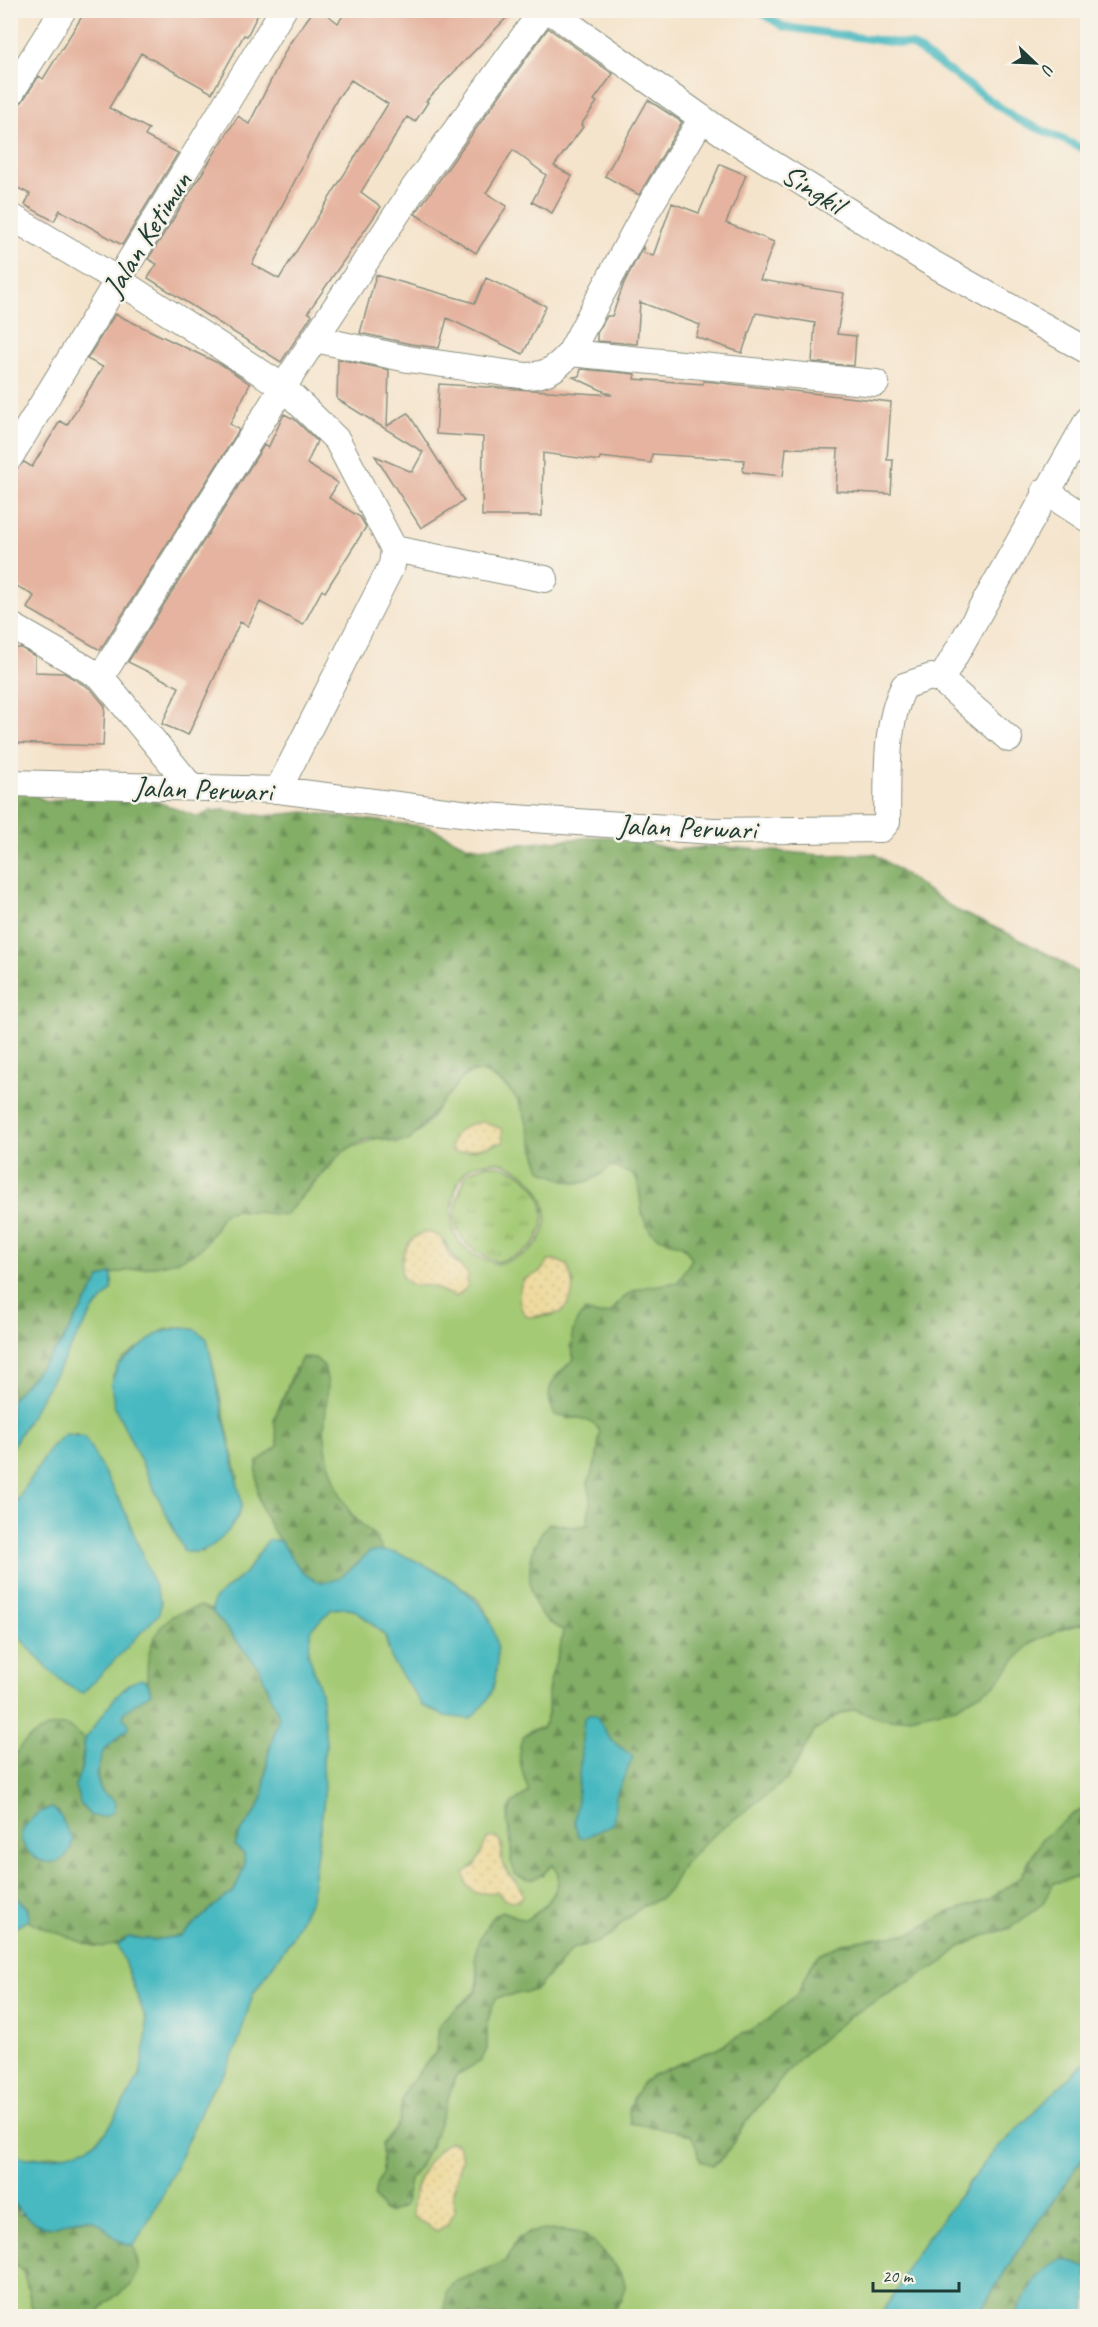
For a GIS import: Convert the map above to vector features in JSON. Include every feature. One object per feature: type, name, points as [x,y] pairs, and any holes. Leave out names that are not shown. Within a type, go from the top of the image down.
[{"type":"street","points":[[10,94],[63,10]]},
{"type":"street","name":"Jalan Ketimun","points":[[10,458],[283,10]]},
{"type":"street","points":[[101,677],[283,387],[414,188],[543,10]]},
{"type":"street","name":"Singkil","points":[[549,10],[702,118],[928,261],[1088,351]]},
{"type":"street","points":[[315,339],[408,358],[528,376],[545,375],[559,367],[570,353],[636,229],[702,118]]},
{"type":"street","points":[[10,216],[118,280],[283,387],[338,440],[393,549],[392,565],[278,790]]},
{"type":"street","points":[[570,353],[876,383]]},
{"type":"street","points":[[1009,739],[941,680],[1045,491],[1088,420]]},
{"type":"street","points":[[1045,491],[1088,519]]},
{"type":"street","points":[[393,549],[545,579]]},
{"type":"street","points":[[10,625],[101,677],[192,788]]},
{"type":"street","name":"Jalan Perwari","points":[[10,783],[278,790],[485,816],[690,830],[877,830],[884,827],[887,822],[888,763],[900,694],[907,684],[931,677],[941,680]]},
{"type":"green space","points":[[11,783],[48,802],[88,792],[142,796],[198,817],[210,811],[225,810],[264,816],[305,812],[429,827],[466,845],[481,848],[594,837],[621,837],[675,850],[714,846],[821,855],[875,854],[956,910],[1059,960],[1087,979],[1087,1623],[1067,1627],[1030,1643],[994,1686],[956,1707],[894,1720],[881,1719],[855,1709],[836,1716],[814,1732],[787,1779],[712,1836],[683,1865],[670,1889],[659,1899],[646,1904],[621,1923],[612,1935],[599,1942],[573,1948],[536,1990],[496,1998],[487,2022],[487,2049],[481,2061],[456,2075],[431,2146],[410,2179],[405,2206],[389,2213],[384,2211],[374,2196],[383,2172],[382,2145],[399,2122],[402,2100],[407,2087],[436,2052],[439,2025],[476,1991],[479,1978],[475,1958],[484,1931],[493,1918],[502,1911],[525,1920],[540,1911],[552,1896],[558,1880],[553,1864],[545,1872],[532,1879],[516,1875],[511,1862],[512,1837],[507,1823],[512,1803],[529,1792],[520,1763],[520,1744],[524,1736],[542,1728],[546,1722],[549,1686],[563,1630],[550,1623],[540,1613],[535,1602],[530,1578],[532,1554],[542,1532],[549,1523],[574,1527],[587,1525],[591,1496],[588,1483],[597,1458],[600,1431],[585,1419],[555,1415],[549,1397],[550,1390],[556,1378],[574,1359],[572,1333],[577,1321],[585,1311],[598,1315],[611,1313],[625,1296],[632,1292],[678,1282],[692,1259],[685,1247],[658,1237],[646,1225],[635,1175],[611,1166],[593,1179],[578,1182],[562,1179],[542,1171],[527,1122],[517,1099],[509,1089],[494,1078],[484,1073],[468,1072],[409,1141],[378,1138],[364,1140],[351,1147],[327,1168],[285,1215],[237,1210],[224,1213],[208,1240],[191,1255],[166,1264],[100,1278],[61,1344],[11,1400]]},
{"type":"green space","points":[[480,1071],[505,1086],[521,1106],[527,1118],[537,1159],[565,1179],[581,1183],[590,1181],[611,1166],[635,1175],[640,1187],[642,1215],[676,1241],[692,1259],[678,1282],[640,1290],[624,1299],[611,1313],[598,1315],[570,1346],[574,1359],[555,1377],[567,1419],[586,1419],[600,1431],[597,1458],[588,1483],[591,1496],[587,1526],[574,1527],[562,1524],[534,1545],[530,1559],[533,1587],[548,1622],[563,1630],[549,1686],[547,1716],[542,1728],[530,1730],[521,1754],[523,1775],[529,1792],[512,1803],[508,1824],[511,1862],[542,1876],[553,1863],[558,1880],[552,1896],[540,1910],[525,1920],[502,1911],[481,1939],[475,1957],[476,1990],[443,2024],[439,2032],[436,2052],[416,2075],[402,2100],[399,2122],[382,2145],[383,2172],[375,2190],[384,2211],[389,2213],[405,2206],[410,2179],[418,2169],[440,2120],[456,2075],[481,2061],[487,2049],[487,2022],[496,1997],[522,1993],[557,1968],[563,1957],[573,1948],[599,1942],[612,1935],[621,1923],[646,1904],[659,1899],[670,1889],[683,1865],[712,1836],[787,1779],[814,1732],[836,1716],[855,1709],[888,1718],[919,1715],[983,1691],[994,1684],[1018,1654],[1032,1642],[1060,1630],[1087,1623],[1087,1808],[1034,1851],[1021,1877],[988,1900],[947,1913],[912,1933],[844,1943],[810,1966],[798,1993],[767,2021],[717,2048],[651,2076],[633,2098],[630,2123],[680,2131],[692,2136],[701,2161],[723,2158],[745,2123],[797,2060],[848,2017],[940,1964],[960,1947],[983,1936],[1010,1928],[1042,1904],[1054,1883],[1087,1875],[1087,2060],[993,2153],[909,2263],[898,2289],[879,2316],[609,2316],[623,2299],[599,2251],[584,2235],[555,2230],[518,2238],[506,2261],[446,2293],[444,2316],[96,2316],[106,2303],[130,2286],[139,2270],[134,2246],[164,2192],[210,2091],[226,2071],[253,1994],[291,1939],[311,1898],[324,1798],[323,1758],[326,1744],[321,1692],[308,1653],[312,1628],[332,1609],[344,1608],[357,1611],[385,1636],[388,1649],[422,1705],[444,1716],[491,1620],[475,1597],[444,1575],[406,1557],[383,1552],[372,1534],[351,1513],[334,1485],[326,1452],[324,1417],[328,1384],[295,1368],[274,1419],[278,1446],[257,1463],[260,1503],[281,1541],[268,1540],[245,1573],[214,1599],[212,1611],[201,1606],[172,1616],[162,1626],[154,1639],[151,1693],[128,1728],[16,1764],[14,1777],[11,1778],[11,1627],[46,1666],[161,1602],[78,1434],[64,1435],[50,1448],[11,1510],[11,1449],[93,1310],[112,1290],[112,1273],[161,1264],[196,1251],[210,1237],[224,1213],[236,1210],[285,1215],[330,1167],[341,1151],[378,1138],[397,1143],[418,1132],[452,1087],[469,1074]],"holes":[[[483,1122],[503,1142],[469,1151],[453,1138],[464,1128]],[[489,1162],[511,1166],[524,1174],[534,1184],[545,1210],[546,1224],[541,1237],[531,1250],[520,1257],[497,1264],[475,1255],[464,1247],[454,1230],[452,1209],[456,1188],[466,1171]],[[445,1242],[467,1277],[464,1290],[456,1297],[431,1286]],[[555,1260],[567,1265],[574,1284],[554,1315],[534,1317],[521,1286],[523,1280],[541,1272],[549,1261]],[[183,1327],[196,1330],[207,1339],[238,1477],[203,1552],[184,1551],[114,1405],[112,1377],[123,1359],[164,1330]],[[502,1845],[502,1864],[522,1890],[490,1892],[470,1868]],[[452,2142],[458,2145],[462,2159],[453,2191],[454,2212],[413,2217],[412,2208],[417,2185],[436,2152]]]},
{"type":"green space","points":[[485,1165],[501,1166],[515,1171],[527,1180],[536,1191],[542,1204],[544,1218],[540,1233],[531,1247],[520,1254],[497,1262],[481,1255],[469,1246],[461,1237],[456,1226],[456,1202],[468,1172]]},
{"type":"green space","points":[[302,1357],[315,1358],[324,1366],[328,1384],[324,1432],[328,1460],[339,1492],[352,1516],[376,1537],[383,1552],[369,1552],[346,1574],[326,1582],[309,1578],[293,1561],[262,1510],[257,1488],[257,1462],[278,1446],[274,1419]]},
{"type":"green space","points":[[201,1606],[212,1611],[260,1669],[279,1717],[268,1755],[263,1797],[257,1810],[240,1833],[235,1846],[244,1854],[244,1868],[233,1893],[221,1900],[181,1936],[154,1940],[128,1937],[119,1943],[102,1947],[42,1928],[28,1920],[28,1908],[11,1892],[10,1778],[14,1777],[17,1752],[35,1734],[51,1727],[65,1726],[76,1731],[85,1739],[80,1773],[81,1805],[91,1816],[111,1799],[99,1785],[97,1776],[101,1757],[112,1742],[120,1738],[124,1712],[151,1693],[148,1683],[148,1661],[158,1631],[173,1616]],"holes":[[[46,1809],[58,1811],[64,1829],[73,1839],[22,1830],[25,1824]]]},
{"type":"green space","points":[[1087,1808],[1087,1875],[1054,1883],[1042,1904],[1010,1928],[983,1936],[960,1947],[940,1964],[848,2017],[797,2060],[745,2123],[723,2158],[712,2165],[701,2161],[692,2136],[679,2131],[630,2123],[629,2110],[641,2085],[651,2076],[717,2048],[767,2021],[798,1993],[810,1966],[819,1955],[844,1943],[912,1933],[947,1913],[988,1900],[1021,1877],[1042,1839],[1073,1814]]},
{"type":"green space","points":[[28,1920],[39,1927],[86,1944],[118,1945],[146,2019],[147,2032],[140,2075],[107,2131],[89,2147],[64,2155],[26,2158],[11,2153],[11,1930]]},
{"type":"green space","points":[[1087,2152],[1087,2268],[1064,2260],[1027,2295],[1014,2316],[977,2316],[1019,2249]]},
{"type":"green space","points":[[10,2196],[19,2214],[61,2222],[90,2220],[102,2225],[120,2241],[134,2246],[139,2270],[130,2286],[106,2303],[96,2316],[34,2316],[24,2273],[11,2259]]},
{"type":"green space","points":[[544,2230],[581,2234],[594,2243],[613,2264],[625,2285],[622,2298],[609,2316],[444,2316],[446,2293],[454,2282],[506,2261],[519,2239],[529,2233]]},
{"type":"green space","points":[[10,2259],[24,2273],[34,2316],[11,2316]]},
{"type":"sand","points":[[483,1122],[502,1129],[503,1142],[457,1153],[451,1150],[456,1133],[471,1124]]},
{"type":"sand","points":[[429,1232],[441,1237],[449,1255],[468,1274],[467,1287],[456,1297],[431,1286],[412,1285],[402,1277],[401,1269],[406,1248],[415,1237]]},
{"type":"sand","points":[[555,1260],[567,1265],[570,1272],[573,1284],[569,1302],[560,1313],[528,1317],[521,1309],[519,1300],[523,1280],[540,1272],[549,1261]]},
{"type":"sand","points":[[499,1838],[504,1867],[522,1892],[523,1896],[518,1901],[505,1900],[497,1892],[476,1893],[467,1885],[464,1873],[476,1865],[487,1839]]},
{"type":"sand","points":[[452,2142],[458,2145],[462,2159],[453,2191],[454,2212],[448,2224],[437,2231],[413,2217],[412,2208],[422,2173],[436,2152]]},
{"type":"water","points":[[112,1273],[112,1290],[93,1310],[11,1449],[11,1400],[61,1344],[100,1278]]},
{"type":"water","points":[[183,1327],[196,1330],[207,1339],[242,1504],[235,1522],[221,1539],[203,1550],[194,1552],[184,1551],[114,1405],[111,1383],[118,1365],[158,1333]]},
{"type":"water","points":[[65,1434],[85,1437],[124,1509],[161,1602],[159,1614],[83,1693],[73,1689],[54,1674],[11,1627],[11,1510],[50,1448]]},
{"type":"water","points":[[268,1540],[281,1541],[302,1570],[320,1582],[331,1581],[342,1576],[369,1552],[389,1551],[410,1558],[455,1583],[478,1604],[493,1630],[497,1646],[497,1663],[493,1688],[483,1706],[470,1719],[444,1716],[422,1705],[392,1661],[385,1635],[357,1611],[344,1608],[332,1609],[312,1628],[308,1653],[321,1692],[326,1744],[323,1758],[324,1798],[311,1898],[291,1939],[253,1994],[237,2046],[226,2071],[210,2091],[164,2192],[134,2246],[120,2242],[103,2226],[92,2220],[78,2219],[53,2227],[42,2226],[24,2215],[13,2201],[10,2184],[11,2153],[26,2158],[51,2158],[89,2147],[107,2131],[140,2075],[147,2032],[146,2019],[118,1945],[128,1937],[154,1940],[181,1936],[221,1900],[233,1893],[244,1868],[244,1854],[235,1846],[240,1833],[257,1810],[263,1797],[268,1755],[279,1717],[260,1669],[212,1611],[214,1599],[245,1573]]},
{"type":"water","points":[[141,1679],[147,1681],[151,1693],[124,1712],[123,1718],[128,1722],[128,1728],[104,1749],[96,1774],[101,1792],[115,1801],[114,1811],[104,1817],[91,1816],[81,1805],[75,1786],[82,1767],[85,1739],[114,1699],[129,1684]]},
{"type":"water","points":[[596,1715],[610,1739],[633,1757],[616,1795],[613,1824],[584,1838],[578,1836],[575,1823],[584,1718]]},
{"type":"water","points":[[52,1808],[59,1814],[73,1839],[70,1850],[64,1857],[48,1862],[32,1855],[25,1848],[21,1838],[24,1828],[32,1818]]},
{"type":"water","points":[[10,1892],[26,1907],[29,1915],[28,1920],[11,1930]]},
{"type":"water","points":[[1087,2060],[1087,2152],[1019,2249],[977,2316],[879,2316],[898,2289],[909,2263],[993,2153]]},
{"type":"water","points":[[1064,2259],[1087,2268],[1087,2316],[1014,2316],[1029,2290],[1047,2267]]},
{"type":"building","points":[[86,10],[260,10],[212,93],[141,53],[109,108],[149,129],[145,136],[178,153],[122,245],[60,210],[54,221],[25,205],[30,194],[10,184],[10,109],[22,102],[39,76],[43,79]]},
{"type":"building","points":[[314,10],[321,10],[338,23],[347,10],[514,10],[426,101],[428,102],[415,122],[407,117],[361,192],[381,207],[308,312],[312,315],[281,362],[148,278],[157,264],[148,259],[238,116],[249,124],[289,44]],"holes":[[[351,80],[388,104],[279,279],[252,264],[337,99]]]},
{"type":"building","points":[[548,28],[613,74],[594,100],[597,102],[581,125],[583,127],[554,166],[572,176],[552,213],[532,202],[546,175],[513,150],[486,193],[507,206],[476,253],[415,214]]},
{"type":"building","points":[[648,100],[682,122],[639,195],[605,176]]},
{"type":"building","points":[[720,164],[746,175],[726,223],[774,242],[760,280],[844,293],[837,334],[856,336],[854,366],[812,362],[815,323],[756,313],[742,353],[696,337],[700,325],[640,302],[637,344],[597,341],[597,333],[607,316],[612,316],[624,283],[643,247],[644,253],[653,256],[672,203],[699,213]]},
{"type":"building","points":[[376,275],[475,303],[486,278],[546,306],[523,354],[447,318],[439,348],[411,344],[360,333]]},
{"type":"building","points":[[115,314],[222,365],[250,384],[230,424],[239,430],[100,650],[27,608],[34,596],[10,582],[10,473],[24,462],[32,467],[60,421],[67,425],[103,367],[87,359]]},
{"type":"building","points":[[338,359],[389,370],[387,426],[408,413],[464,501],[421,528],[375,456],[412,472],[423,452],[337,399]]},
{"type":"building","points":[[581,369],[635,374],[634,379],[703,384],[704,381],[891,402],[887,460],[893,460],[891,494],[836,491],[838,449],[786,448],[783,476],[743,472],[744,460],[652,454],[651,463],[600,457],[600,461],[543,453],[542,516],[482,516],[483,437],[436,434],[439,384],[612,395],[573,377],[579,376]]},
{"type":"building","points":[[284,414],[294,419],[317,441],[307,464],[338,483],[329,498],[360,517],[366,527],[325,592],[322,590],[303,625],[260,602],[248,626],[240,622],[188,735],[162,724],[179,687],[128,662],[264,445],[268,448]]},
{"type":"building","points":[[10,648],[21,648],[35,656],[35,672],[64,673],[91,689],[105,706],[103,746],[10,743]]},
{"type":"waterway","points":[[757,10],[784,27],[912,45],[1017,119],[1088,151]]}]
